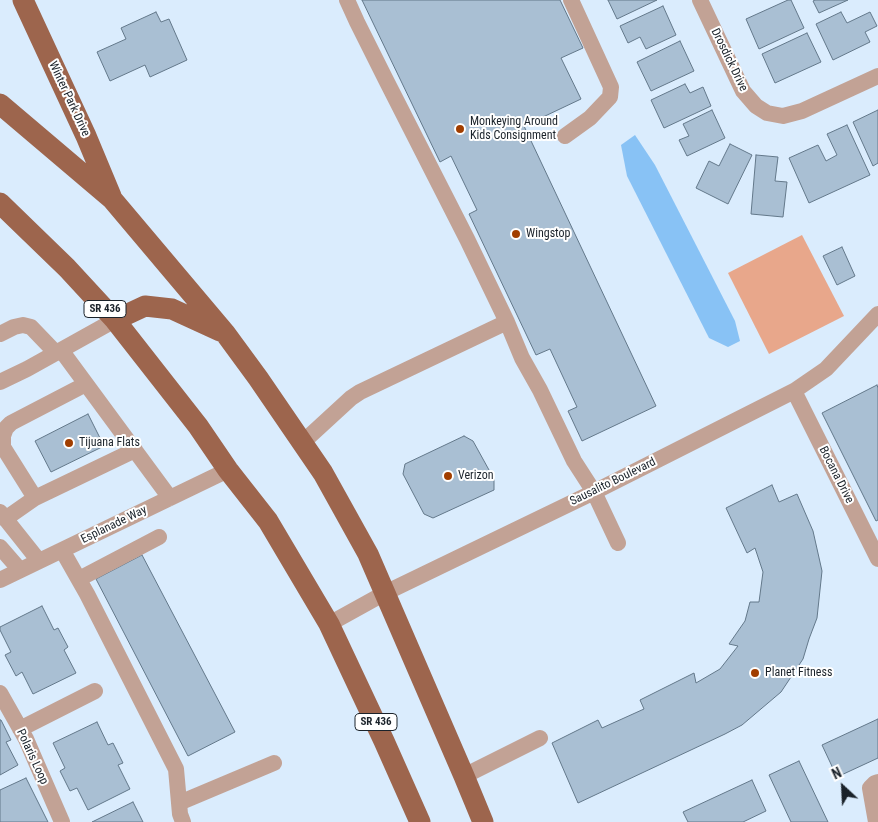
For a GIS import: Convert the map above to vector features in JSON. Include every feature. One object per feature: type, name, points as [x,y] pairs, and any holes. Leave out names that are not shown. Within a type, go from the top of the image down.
[{"type":"main road","name":"Winter Park Drive","points":[[23,0],[86,136],[112,199]]},
{"type":"main road","points":[[0,104],[112,199],[224,333],[258,378],[323,473],[368,554],[483,822]]},
{"type":"main road","name":"SR 436","points":[[0,203],[68,268],[115,320],[198,426],[228,470],[268,522],[329,624],[420,822]]},
{"type":"main road","points":[[115,320],[145,306],[172,309],[224,333]]},
{"type":"street","points":[[347,0],[456,216],[507,322],[522,358],[540,390],[574,461],[594,492],[618,543]]},
{"type":"street","points":[[565,136],[590,118],[610,97],[611,87],[571,0]]},
{"type":"street","name":"Drosdick Drive","points":[[700,0],[743,91],[756,106],[766,113],[783,116],[802,111],[878,76]]},
{"type":"street","name":"Sausalito Boulevard","points":[[329,624],[385,593],[594,492],[794,392],[826,370],[878,314]]},
{"type":"street","points":[[0,382],[115,320]]},
{"type":"street","points":[[302,442],[360,392],[507,322]]},
{"type":"street","points":[[0,334],[14,326],[23,324],[31,328],[58,351],[86,384],[170,498]]},
{"type":"street","points":[[35,498],[3,447],[3,436],[6,428],[11,423],[86,384]]},
{"type":"street","name":"Bocana Drive","points":[[794,392],[878,559]]},
{"type":"street","points":[[39,561],[3,515],[135,450]]},
{"type":"street","name":"Esplanade Way","points":[[0,580],[228,470]]},
{"type":"street","points":[[79,579],[159,537]]},
{"type":"street","points":[[0,547],[20,570]]},
{"type":"street","points":[[62,550],[87,594],[176,769],[180,814],[183,822]]},
{"type":"street","points":[[20,729],[95,691]]},
{"type":"street","name":"Polaris Loop","points":[[0,693],[20,729],[62,822]]},
{"type":"street","points":[[464,776],[540,738]]},
{"type":"street","points":[[179,804],[274,763]]},
{"type":"street","points":[[876,822],[870,788],[878,782]]},
{"type":"shaded area","points":[[802,235],[844,316],[769,354],[728,273]]},
{"type":"water","points":[[635,135],[655,165],[735,321],[740,341],[728,347],[709,338],[627,176],[621,145]]},
{"type":"building","points":[[362,0],[560,0],[583,48],[561,58],[581,99],[524,126],[656,406],[582,441],[568,411],[577,407],[550,349],[536,355],[469,214],[477,210],[451,156],[440,162]]},
{"type":"building","points":[[608,0],[657,0],[617,19]]},
{"type":"building","points":[[791,0],[804,28],[759,49],[746,19]]},
{"type":"building","points":[[848,0],[819,13],[813,1]]},
{"type":"building","points":[[663,6],[676,35],[646,49],[640,37],[628,43],[620,26]]},
{"type":"building","points":[[156,12],[161,22],[169,19],[187,60],[150,77],[145,65],[110,81],[97,52],[126,39],[121,28]]},
{"type":"building","points":[[841,12],[847,23],[870,12],[877,26],[865,32],[870,42],[833,60],[816,24]]},
{"type":"building","points":[[807,33],[821,62],[775,83],[762,54]]},
{"type":"building","points":[[680,41],[694,71],[651,91],[637,62]]},
{"type":"building","points":[[685,84],[690,93],[703,87],[711,106],[664,128],[651,100]]},
{"type":"building","points":[[712,110],[725,138],[687,156],[679,140],[689,136],[683,124]]},
{"type":"building","points":[[878,110],[878,163],[873,166],[853,122]]},
{"type":"building","points":[[847,125],[870,175],[809,203],[789,158],[818,145],[826,161],[837,155],[827,134]]},
{"type":"building","points":[[730,144],[752,155],[728,204],[696,188],[709,161],[719,166]]},
{"type":"building","points":[[756,155],[778,157],[775,181],[787,182],[783,217],[751,214]]},
{"type":"building","points":[[842,247],[855,276],[837,285],[823,256]]},
{"type":"building","points":[[877,385],[878,520],[876,521],[822,413]]},
{"type":"building","name":"Tijuana Flats","points":[[88,414],[104,446],[51,472],[35,441]]},
{"type":"building","name":"Verizon","points":[[464,436],[473,441],[494,479],[494,490],[433,518],[424,514],[403,474],[405,464]]},
{"type":"building","points":[[772,485],[779,502],[797,494],[813,531],[822,571],[817,618],[803,659],[781,692],[742,725],[578,803],[552,743],[598,720],[602,728],[644,709],[640,700],[694,673],[696,683],[720,669],[738,646],[729,644],[745,621],[750,602],[759,602],[763,572],[755,548],[747,553],[726,508]]},
{"type":"building","points":[[142,555],[235,732],[188,756],[96,579]]},
{"type":"building","points":[[42,606],[54,630],[58,628],[68,647],[64,650],[76,673],[33,694],[22,672],[16,676],[5,655],[11,652],[0,627]]},
{"type":"building","points":[[878,719],[878,758],[837,777],[822,745]]},
{"type":"building","points":[[0,720],[11,740],[6,742],[18,765],[0,775]]},
{"type":"building","points":[[97,722],[108,745],[113,743],[123,763],[118,765],[130,789],[88,810],[77,788],[70,791],[60,771],[65,768],[53,743]]},
{"type":"building","points":[[799,761],[828,822],[791,822],[769,775]]},
{"type":"building","points":[[26,778],[48,822],[0,822],[0,790]]},
{"type":"building","points":[[752,780],[766,811],[743,822],[688,822],[683,812]]},
{"type":"building","points":[[133,802],[143,822],[92,822]]},
{"type":"place","name":"Monkeying Around Kids Consignment","points":[[460,129]]},
{"type":"place","name":"Wingstop","points":[[516,234]]},
{"type":"place","name":"Tijuana Flats","points":[[69,443]]},
{"type":"place","name":"Verizon","points":[[448,476]]},
{"type":"place","name":"Planet Fitness","points":[[755,673]]}]
